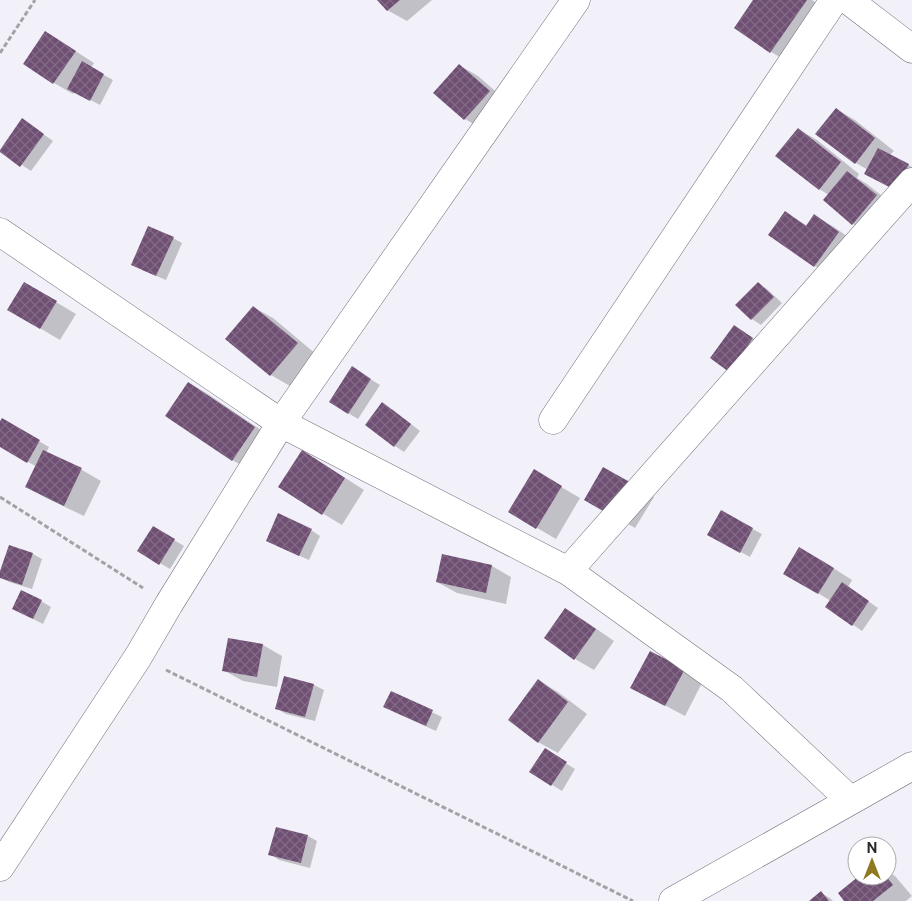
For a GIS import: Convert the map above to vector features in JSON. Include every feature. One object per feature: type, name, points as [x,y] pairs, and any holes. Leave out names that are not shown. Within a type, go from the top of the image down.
[{"type":"street","points":[[0,867],[138,657],[281,423],[576,0]]},
{"type":"street","points":[[553,420],[834,0]]},
{"type":"street","points":[[848,0],[912,48]]},
{"type":"street","points":[[568,572],[912,182]]},
{"type":"street","points":[[0,232],[281,423],[568,572],[732,689],[850,800]]},
{"type":"street","points":[[673,901],[912,766]]},
{"type":"path","points":[[0,53],[35,0]]},
{"type":"path","points":[[0,497],[169,604]]},
{"type":"path","points":[[138,657],[633,901]]},
{"type":"building","points":[[377,0],[400,0],[387,11]]},
{"type":"building","points":[[753,0],[807,0],[770,53],[734,28]]},
{"type":"building","points":[[45,31],[76,51],[53,84],[23,64]]},
{"type":"building","points":[[82,61],[104,74],[90,101],[67,89]]},
{"type":"building","points":[[459,64],[490,91],[464,120],[433,93]]},
{"type":"building","points":[[836,108],[875,138],[855,164],[815,134]]},
{"type":"building","points":[[22,118],[44,134],[20,167],[0,152],[0,150]]},
{"type":"building","points":[[798,128],[841,162],[819,190],[775,156]]},
{"type":"building","points":[[878,148],[909,164],[895,190],[864,174]]},
{"type":"building","points":[[847,171],[877,195],[852,225],[823,200]]},
{"type":"building","points":[[785,211],[806,226],[814,214],[839,232],[814,267],[768,235]]},
{"type":"building","points":[[148,226],[174,237],[156,276],[131,265]]},
{"type":"building","points":[[24,282],[57,301],[40,329],[7,310]]},
{"type":"building","points":[[758,282],[774,297],[751,320],[735,305]]},
{"type":"building","points":[[253,306],[298,343],[270,376],[225,339]]},
{"type":"building","points":[[734,325],[753,338],[729,372],[710,358]]},
{"type":"building","points":[[352,366],[371,379],[348,414],[329,402]]},
{"type":"building","points":[[188,382],[255,427],[232,461],[165,416]]},
{"type":"building","points":[[382,402],[411,424],[394,447],[365,425]]},
{"type":"building","points":[[2,418],[40,440],[27,463],[0,447],[0,421]]},
{"type":"building","points":[[43,450],[82,468],[64,506],[25,487]]},
{"type":"building","points":[[302,450],[345,478],[322,515],[278,487]]},
{"type":"building","points":[[603,467],[635,485],[615,518],[584,500]]},
{"type":"building","points":[[534,469],[562,486],[536,529],[508,512]]},
{"type":"building","points":[[721,510],[753,528],[740,553],[707,535]]},
{"type":"building","points":[[278,513],[312,529],[299,556],[266,541]]},
{"type":"building","points":[[153,526],[175,539],[159,565],[137,551]]},
{"type":"building","points":[[9,545],[33,553],[22,585],[0,578],[0,571]]},
{"type":"building","points":[[799,547],[834,568],[818,594],[783,574]]},
{"type":"building","points":[[442,554],[492,565],[486,593],[436,582]]},
{"type":"building","points":[[842,582],[869,601],[852,626],[825,607]]},
{"type":"building","points":[[21,590],[42,600],[33,619],[12,609]]},
{"type":"building","points":[[565,608],[596,629],[574,660],[544,638]]},
{"type":"building","points":[[228,638],[263,644],[257,677],[222,671]]},
{"type":"building","points":[[650,651],[685,669],[665,706],[630,688]]},
{"type":"building","points":[[284,676],[314,684],[305,717],[275,709]]},
{"type":"building","points":[[538,679],[568,702],[538,743],[508,720]]},
{"type":"building","points":[[391,691],[433,710],[426,726],[383,707]]},
{"type":"building","points":[[545,748],[567,762],[551,786],[529,772]]},
{"type":"building","points":[[276,827],[308,835],[301,863],[268,855]]},
{"type":"building","points":[[847,886],[892,886],[873,901],[844,901],[838,893]]},
{"type":"building","points":[[821,891],[829,901],[809,901]]}]
